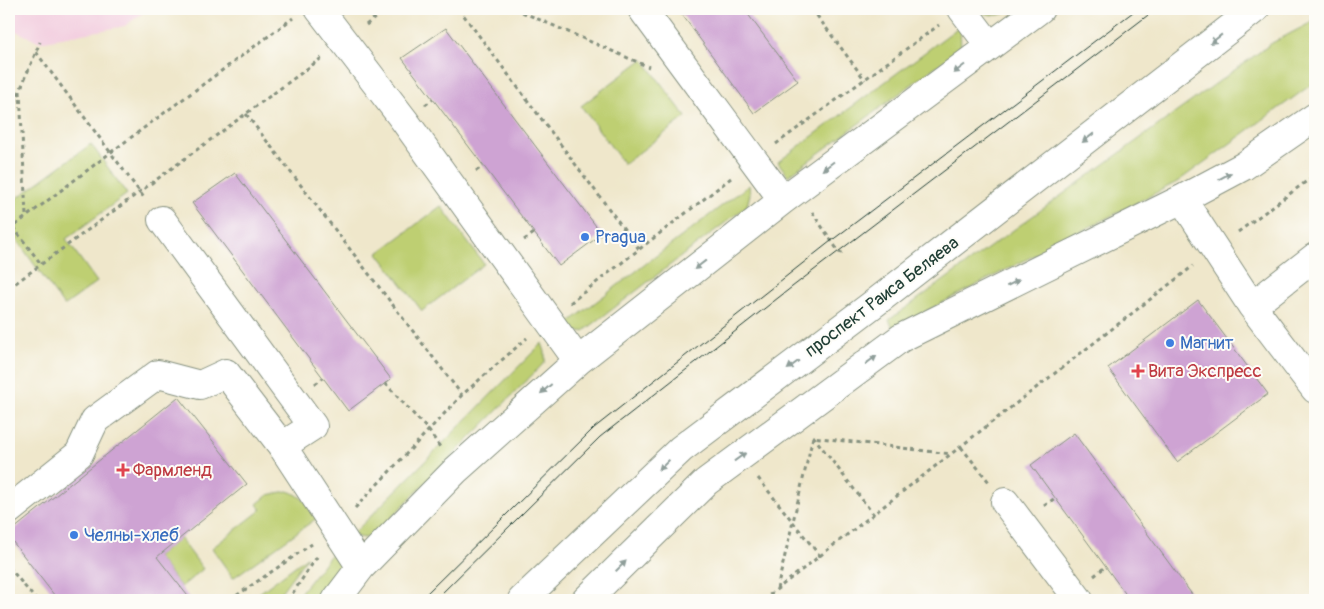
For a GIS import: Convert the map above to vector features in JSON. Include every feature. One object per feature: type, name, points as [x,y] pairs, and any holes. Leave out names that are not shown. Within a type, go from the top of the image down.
[{"type":"street","points":[[642,9],[783,200]]},
{"type":"street","points":[[336,600],[361,567],[456,470],[511,418],[578,361],[783,200],[1040,9]]},
{"type":"street","name":"проспект Раиса Беляева","points":[[522,600],[681,449],[876,302],[1255,9]]},
{"type":"street","points":[[308,12],[344,42],[404,120],[578,361]]},
{"type":"street","points":[[955,14],[990,46]]},
{"type":"street","points":[[586,600],[706,482],[901,338],[1182,199],[1244,166],[1315,117]]},
{"type":"street","points":[[1182,199],[1252,306],[1314,385]]},
{"type":"street","points":[[162,220],[313,426],[282,446]]},
{"type":"street","points":[[1252,306],[1315,257]]},
{"type":"street","points":[[9,510],[79,454],[95,420],[158,374],[200,384],[226,373],[282,446],[361,567]]},
{"type":"street","points":[[1004,502],[1079,600]]},
{"type":"path","points":[[9,288],[344,42],[386,9]]},
{"type":"path","points":[[459,9],[639,249]]},
{"type":"path","points":[[515,9],[658,71]]},
{"type":"path","points":[[812,9],[865,80]]},
{"type":"path","points":[[9,230],[110,153],[308,12]]},
{"type":"path","points":[[288,600],[336,527],[462,395],[549,319],[754,160],[955,14]]},
{"type":"path","points":[[9,117],[40,42]]},
{"type":"path","points":[[36,52],[139,192],[162,220]]},
{"type":"path","points":[[20,91],[26,216]]},
{"type":"path","points":[[246,114],[462,395]]},
{"type":"path","points":[[763,600],[1215,249],[1315,175]]},
{"type":"path","points":[[13,226],[41,264]]},
{"type":"path","points":[[385,384],[429,431],[456,470]]},
{"type":"path","points":[[776,590],[813,437],[951,454]]},
{"type":"path","points":[[961,447],[1004,502]]},
{"type":"path","points":[[741,456],[820,556]]},
{"type":"path","points":[[230,600],[336,527]]},
{"type":"path","points":[[9,566],[36,600]]},
{"type":"shaded area","points":[[9,9],[148,9],[125,26],[40,42],[9,28]]},
{"type":"green space","points":[[985,9],[1012,9],[997,15],[980,12]]},
{"type":"green space","points":[[1314,21],[1315,82],[1177,182],[893,328],[889,320],[1272,43]]},
{"type":"green space","points":[[960,26],[961,48],[788,176],[778,162]]},
{"type":"green space","points":[[643,59],[686,117],[624,164],[581,106]]},
{"type":"green space","points":[[91,144],[127,194],[66,239],[97,282],[64,306],[9,229],[9,204]]},
{"type":"green space","points":[[749,185],[750,194],[747,206],[584,331],[573,332],[563,327]]},
{"type":"green space","points":[[441,206],[484,264],[422,311],[378,253]]},
{"type":"green space","points":[[542,343],[545,352],[545,362],[377,532],[365,538],[351,536]]},
{"type":"green space","points":[[287,491],[301,498],[317,518],[233,578],[212,548],[261,510],[257,504],[268,495]]},
{"type":"green space","points":[[180,538],[203,569],[181,587],[157,557]]},
{"type":"green space","points":[[338,546],[341,568],[316,600],[296,598]]},
{"type":"green space","points":[[307,557],[275,600],[250,600]]},
{"type":"building","points":[[678,9],[744,9],[798,81],[754,113]]},
{"type":"building","points":[[446,28],[602,234],[559,266],[402,58]]},
{"type":"building","points":[[235,173],[391,379],[348,411],[192,203]]},
{"type":"building","points":[[1198,300],[1268,394],[1177,462],[1108,368]]},
{"type":"building","points":[[178,397],[247,484],[157,557],[191,600],[58,600],[9,537],[9,533]]},
{"type":"building","points":[[1074,433],[1196,600],[1130,600],[1031,465]]},
{"type":"tram line","points":[[420,600],[594,428],[831,241],[1137,9]]},
{"type":"tram line","points":[[435,600],[600,437],[792,287],[1156,9]]},
{"type":"place","name":"Pragua","points":[[585,237]]},
{"type":"place","name":"Магнит","points":[[1170,343]]},
{"type":"place","name":"Вита Экспресс","points":[[1138,371]]},
{"type":"place","name":"Фармленд","points":[[123,470]]},
{"type":"place","name":"Челны-хлеб","points":[[74,535]]}]
